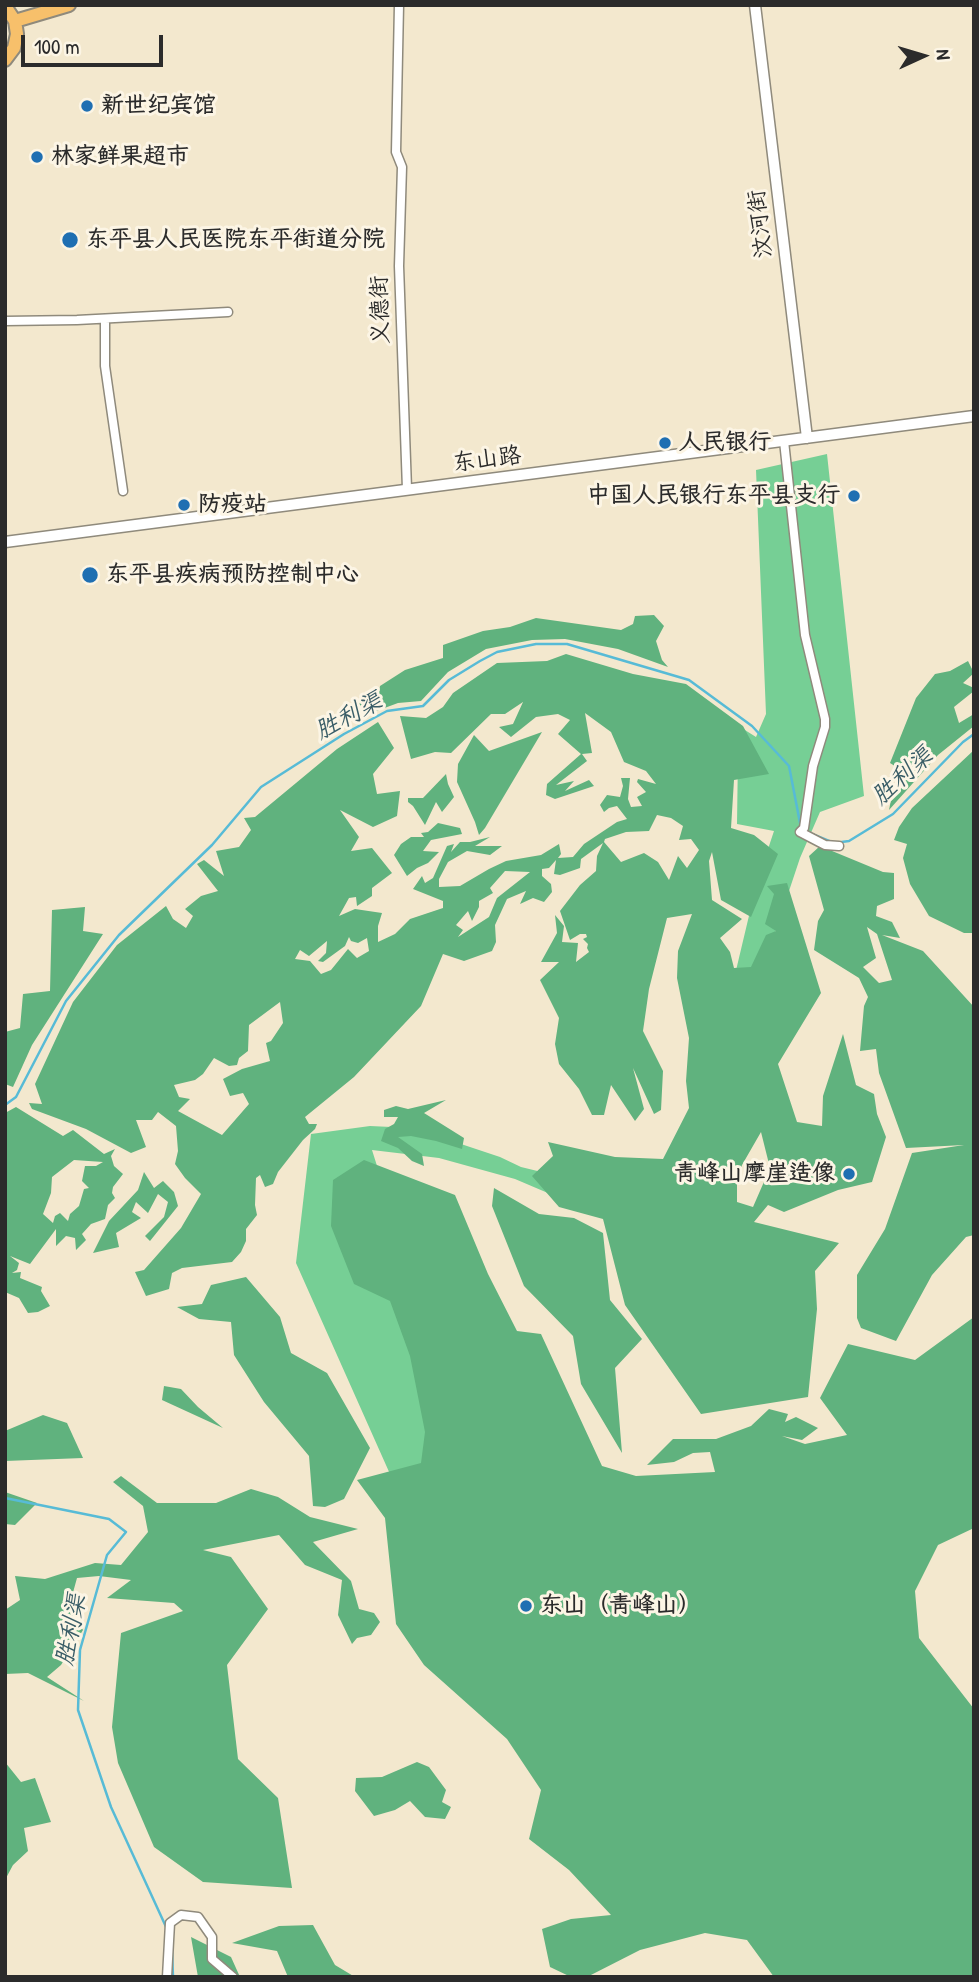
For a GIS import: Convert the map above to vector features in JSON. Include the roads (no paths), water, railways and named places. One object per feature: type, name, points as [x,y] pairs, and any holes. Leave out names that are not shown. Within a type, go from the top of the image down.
[{"type":"main road","points":[[15,21],[69,5]]},
{"type":"main road","points":[[5,6],[15,21],[16,41],[5,60]]},
{"type":"street","name":"义德街","points":[[398,5],[396,152],[402,167],[399,267],[407,489]]},
{"type":"street","name":"汶河街","points":[[755,5],[807,438]]},
{"type":"street","points":[[5,321],[228,312]]},
{"type":"street","points":[[105,319],[105,366],[123,491]]},
{"type":"street","name":"东山路","points":[[5,542],[974,416]]},
{"type":"street","points":[[784,441],[805,635],[825,719],[813,766],[804,828],[800,832],[825,845],[839,846]]},
{"type":"street","points":[[167,1977],[169,1926],[181,1915],[198,1917],[212,1937],[212,1959],[233,1977]]},
{"type":"waterway","name":"胜利渠","points":[[5,1105],[16,1097],[66,1001],[119,935],[212,845],[261,787],[344,734],[387,711],[423,706],[449,680],[497,652],[536,644],[567,644],[689,680],[752,726],[789,766],[801,828]]},
{"type":"waterway","name":"胜利渠","points":[[812,834],[834,843],[849,841],[893,814],[974,734]]},
{"type":"waterway","name":"胜利渠","points":[[5,1498],[109,1519],[126,1532],[107,1555],[80,1650],[78,1710],[111,1807],[167,1929]]},
{"type":"waterway","name":"胜利渠","points":[[172,1949],[173,1977]]},
{"type":"place","name":"新世纪宾馆","points":[[87,106]]},
{"type":"place","name":"林家鲜果超市","points":[[37,157]]},
{"type":"place","name":"东平县人民医院东平街道分院","points":[[70,240]]},
{"type":"place","name":"人民银行","points":[[665,443]]},
{"type":"place","name":"中国人民银行东平县支行","points":[[854,496]]},
{"type":"place","name":"防疫站","points":[[184,505]]},
{"type":"place","name":"东平县疾病预防控制中心","points":[[90,575]]},
{"type":"place","name":"青峰山摩崖造像","points":[[849,1174]]},
{"type":"place","name":"东山（青峰山）","points":[[526,1606]]}]
